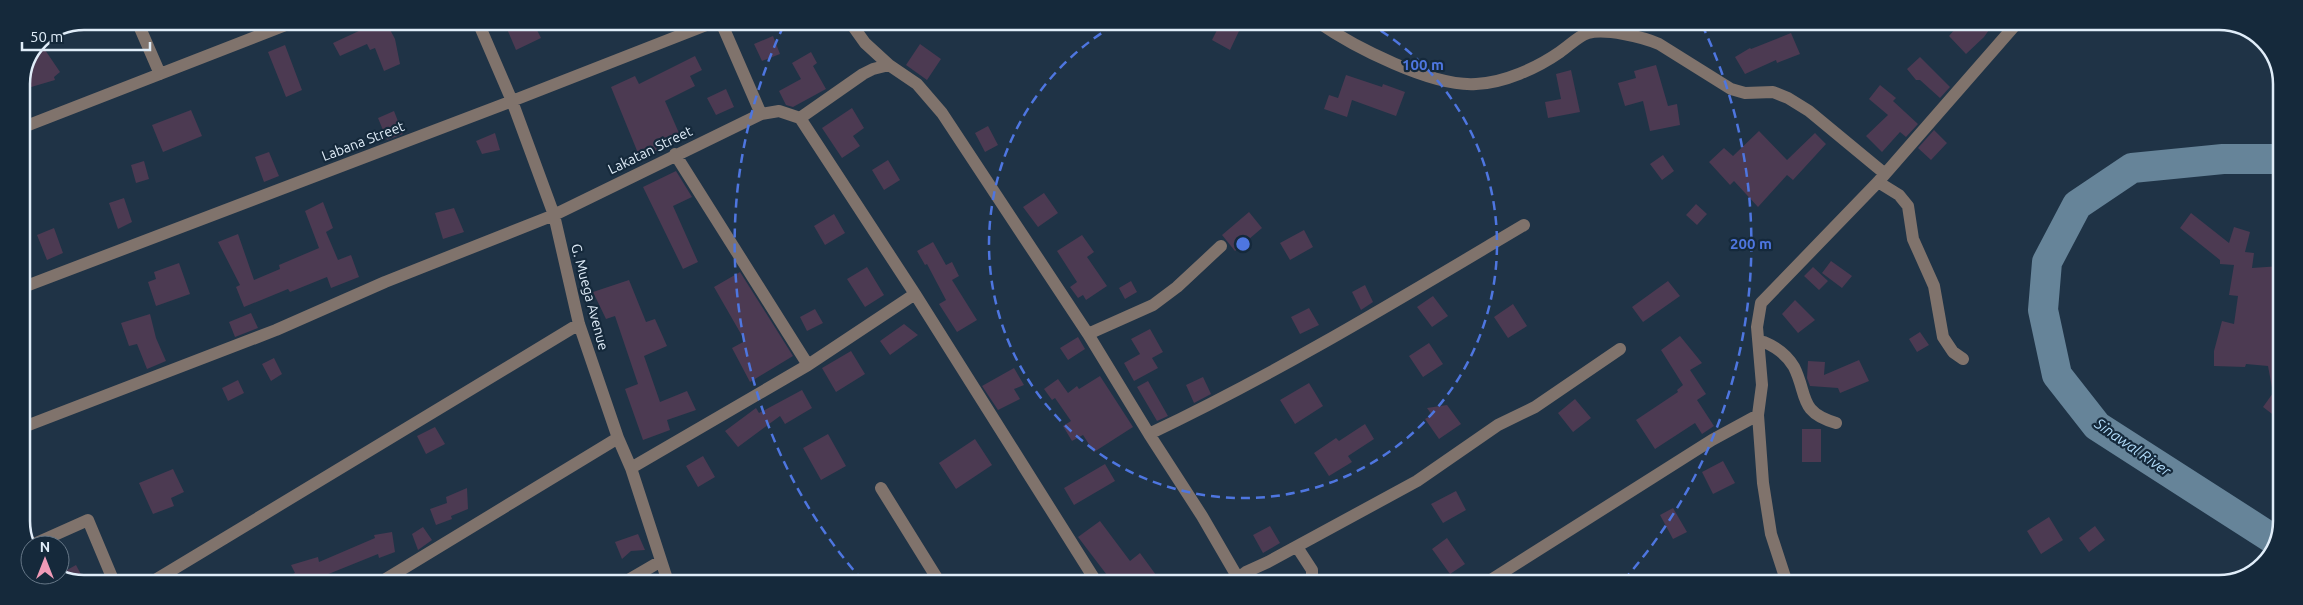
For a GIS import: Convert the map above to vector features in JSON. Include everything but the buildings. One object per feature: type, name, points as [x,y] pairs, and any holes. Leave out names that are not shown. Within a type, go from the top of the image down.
[{"type":"street","points":[[141,30],[160,74]]},
{"type":"street","points":[[30,125],[275,30]]},
{"type":"street","name":"G. Muega Avenue","points":[[481,30],[512,101],[554,215],[578,324],[630,468],[666,575]]},
{"type":"street","name":"Labana Street","points":[[30,284],[694,30]]},
{"type":"street","points":[[724,30],[761,114],[779,111],[800,118],[915,294],[1092,575]]},
{"type":"street","points":[[856,30],[865,43],[889,65],[917,84],[942,112],[1088,334],[1202,516],[1233,575]]},
{"type":"street","points":[[1331,30],[1351,42],[1429,78],[1465,84],[1478,84],[1522,73],[1541,64],[1587,33],[1605,32],[1650,40],[1659,44],[1731,89],[1745,93],[1773,92],[1788,98],[1810,111],[1899,195],[1908,206],[1913,239],[1934,286],[1943,337],[1953,352],[1963,359]]},
{"type":"street","points":[[1785,575],[1766,511],[1758,415],[1762,385],[1760,343],[1757,327],[1761,302],[1881,178],[2011,30]]},
{"type":"street","points":[[800,118],[863,74],[889,65]]},
{"type":"street","name":"Lakatan Street","points":[[30,425],[276,330],[385,282],[554,215],[761,114]]},
{"type":"street","points":[[676,154],[808,365]]},
{"type":"street","points":[[1149,434],[1203,408],[1324,341],[1524,225]]},
{"type":"street","points":[[1088,334],[1153,305],[1177,287],[1221,246]]},
{"type":"street","points":[[630,468],[808,365],[915,294]]},
{"type":"street","points":[[164,575],[578,324]]},
{"type":"street","points":[[1760,343],[1764,342],[1778,348],[1793,366],[1804,400],[1816,415],[1836,423]]},
{"type":"street","points":[[1243,575],[1417,481],[1498,426],[1535,407],[1620,349]]},
{"type":"street","points":[[1499,575],[1712,440],[1758,415]]},
{"type":"street","points":[[393,575],[618,438]]},
{"type":"street","points":[[881,488],[936,575]]},
{"type":"street","points":[[54,535],[88,520],[111,575]]},
{"type":"street","points":[[1297,547],[1312,570],[1312,575]]},
{"type":"street","points":[[637,575],[661,561]]},
{"type":"waterway","name":"Sinawal River","points":[[2270,537],[2097,426],[2057,375],[2043,310],[2047,262],[2077,205],[2132,168],[2223,159],[2273,159]]}]
